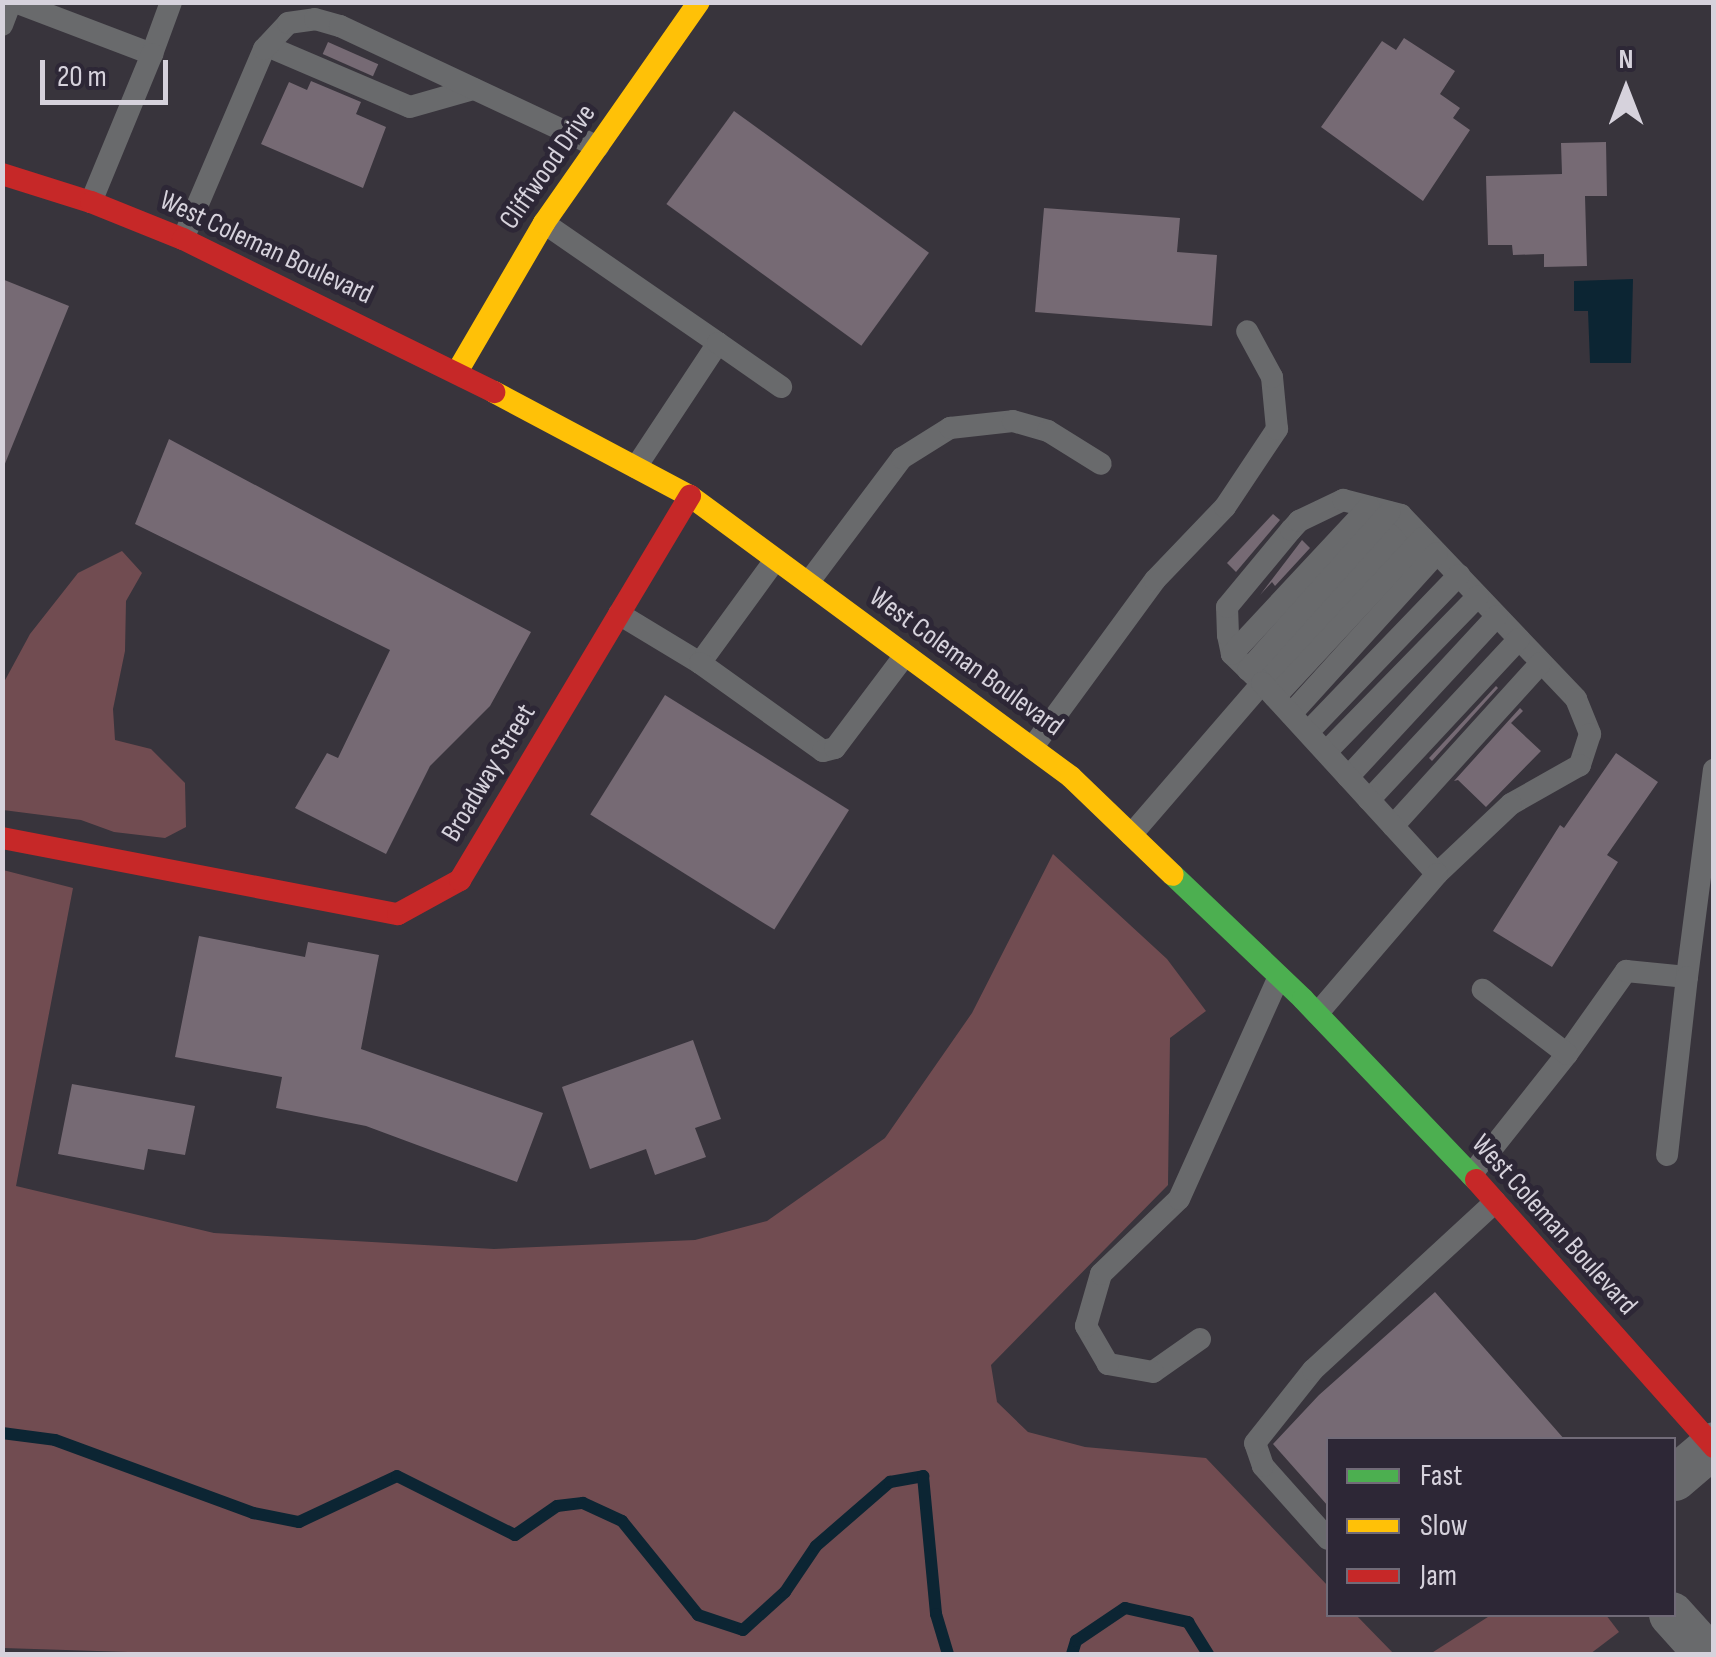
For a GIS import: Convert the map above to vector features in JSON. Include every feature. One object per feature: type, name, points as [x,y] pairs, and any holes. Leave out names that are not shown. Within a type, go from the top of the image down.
[{"type":"main road","name":"Cliffwood Drive","points":[[457,372],[544,222],[699,2]]},
{"type":"main road","name":"West Coleman Boulevard","points":[[2,174],[91,202],[183,239],[457,372],[690,496],[1032,748],[1071,777],[1317,1014],[1471,1175],[1713,1445]]},
{"type":"main road","name":"Broadway Street","points":[[2,838],[398,914],[460,880],[690,496]]},
{"type":"street","points":[[1676,1476],[1713,1445]]},
{"type":"street","points":[[1675,1617],[1708,1654]]},
{"type":"lane","points":[[2,25],[13,2],[152,54]]},
{"type":"lane","points":[[91,202],[172,2]]},
{"type":"lane","points":[[183,239],[266,46],[288,23],[314,20],[385,44],[598,147]]},
{"type":"lane","points":[[266,46],[410,107],[473,89]]},
{"type":"lane","points":[[544,222],[781,387]]},
{"type":"lane","points":[[1032,748],[1155,580],[1226,507],[1277,429],[1272,377],[1247,331]]},
{"type":"lane","points":[[636,468],[718,343]]},
{"type":"lane","points":[[808,583],[902,458],[950,428],[1012,421],[1048,430],[1101,464]]},
{"type":"lane","points":[[1317,1014],[1437,874],[1512,804],[1580,765],[1590,734],[1576,699],[1459,576],[1405,527],[1343,500],[1299,521],[1227,607],[1269,691],[1437,874]]},
{"type":"lane","points":[[1131,834],[1269,691],[1405,527]]},
{"type":"lane","points":[[1269,691],[1405,527]]},
{"type":"lane","points":[[1269,691],[1405,527]]},
{"type":"lane","points":[[700,663],[776,559]]},
{"type":"lane","points":[[1269,691],[1459,576]]},
{"type":"lane","points":[[1327,751],[1478,596]]},
{"type":"lane","points":[[619,614],[700,663],[823,751],[835,748],[905,655]]},
{"type":"lane","points":[[1348,777],[1497,616]]},
{"type":"lane","points":[[1369,800],[1519,638]]},
{"type":"lane","points":[[1393,826],[1542,663]]},
{"type":"lane","points":[[1668,1155],[1686,976],[1714,770]]},
{"type":"lane","points":[[1471,1175],[1567,1054],[1626,971],[1686,976]]},
{"type":"lane","points":[[1200,1339],[1153,1372],[1108,1364],[1086,1326],[1101,1274],[1179,1199],[1279,976]]},
{"type":"lane","points":[[1483,990],[1567,1054]]},
{"type":"lane","points":[[1326,1537],[1263,1466],[1256,1443],[1313,1370],[1495,1202]]},
{"type":"shaded area","points":[[122,551],[142,573],[126,601],[125,651],[113,709],[115,740],[151,749],[185,783],[186,827],[165,838],[114,832],[81,820],[3,810],[3,684],[30,634],[78,573]]},
{"type":"shaded area","points":[[1053,854],[1167,959],[1206,1011],[1170,1038],[1168,1185],[991,1365],[997,1402],[1028,1432],[1085,1447],[1206,1458],[1326,1584],[1326,1617],[1358,1617],[1394,1654],[191,1654],[3,1648],[3,870],[73,888],[16,1186],[214,1233],[494,1249],[695,1240],[767,1221],[885,1138],[972,1013]]},
{"type":"shaded area","points":[[1488,1617],[1608,1617],[1619,1632],[1590,1654],[1430,1654]]},
{"type":"water","points":[[1633,279],[1631,363],[1590,363],[1588,311],[1574,311],[1574,281]]},
{"type":"building","points":[[1404,38],[1455,71],[1440,94],[1460,108],[1453,118],[1470,130],[1423,201],[1321,127],[1382,41],[1396,50]]},
{"type":"building","points":[[328,42],[378,64],[373,76],[323,54]]},
{"type":"building","points":[[311,81],[361,102],[356,114],[386,127],[363,188],[261,144],[289,82],[307,90]]},
{"type":"building","points":[[734,111],[929,253],[861,346],[666,204]]},
{"type":"building","points":[[1606,142],[1607,196],[1585,196],[1587,266],[1544,267],[1544,254],[1513,255],[1512,245],[1488,245],[1486,176],[1562,174],[1561,143]]},
{"type":"building","points":[[1044,208],[1180,218],[1177,252],[1217,255],[1212,326],[1035,312]]},
{"type":"building","points":[[2,279],[69,306],[4,466],[2,466]]},
{"type":"building","points":[[169,439],[531,632],[490,706],[430,766],[386,854],[295,808],[327,753],[338,758],[390,650],[135,524]]},
{"type":"building","points":[[1273,514],[1280,520],[1236,572],[1227,563]]},
{"type":"building","points":[[1302,540],[1310,548],[1275,586],[1272,582],[1260,595]]},
{"type":"building","points":[[1498,688],[1432,761],[1429,758]]},
{"type":"building","points":[[665,695],[849,810],[774,930],[590,815]]},
{"type":"building","points":[[1520,708],[1523,711],[1511,723],[1541,751],[1486,807],[1458,780],[1454,781]]},
{"type":"building","points":[[1616,753],[1658,782],[1607,855],[1618,862],[1552,967],[1493,931],[1560,825],[1564,828]]},
{"type":"building","points":[[199,936],[305,957],[308,942],[379,955],[361,1049],[543,1113],[517,1182],[366,1126],[276,1108],[282,1077],[175,1057]]},
{"type":"building","points":[[693,1040],[721,1119],[695,1128],[706,1157],[655,1175],[646,1149],[590,1169],[562,1087]]},
{"type":"building","points":[[72,1084],[195,1106],[185,1155],[148,1149],[144,1170],[58,1154]]},
{"type":"building","points":[[1435,1292],[1562,1437],[1326,1437],[1326,1504],[1273,1444],[1319,1395]]},
{"type":"waterway","points":[[2,1433],[55,1440],[253,1513],[299,1522],[397,1476],[515,1535],[557,1506],[583,1503],[622,1521],[698,1615],[743,1630],[785,1592],[816,1546],[890,1482],[923,1476],[936,1614],[948,1654]]},
{"type":"waterway","points":[[1072,1654],[1076,1641],[1125,1608],[1188,1622],[1208,1654]]},
{"type":"traffic: fast","points":[[1173,875],[1303,999],[1476,1180]]},
{"type":"traffic: slow","points":[[457,372],[544,223],[699,2]]},
{"type":"traffic: slow","points":[[494,392],[690,496],[1071,777],[1173,875]]},
{"type":"traffic: jam","points":[[2,174],[91,202],[183,239],[494,392]]},
{"type":"traffic: jam","points":[[2,838],[398,914],[460,880],[690,496]]},
{"type":"traffic: jam","points":[[1476,1180],[1714,1447]]}]
